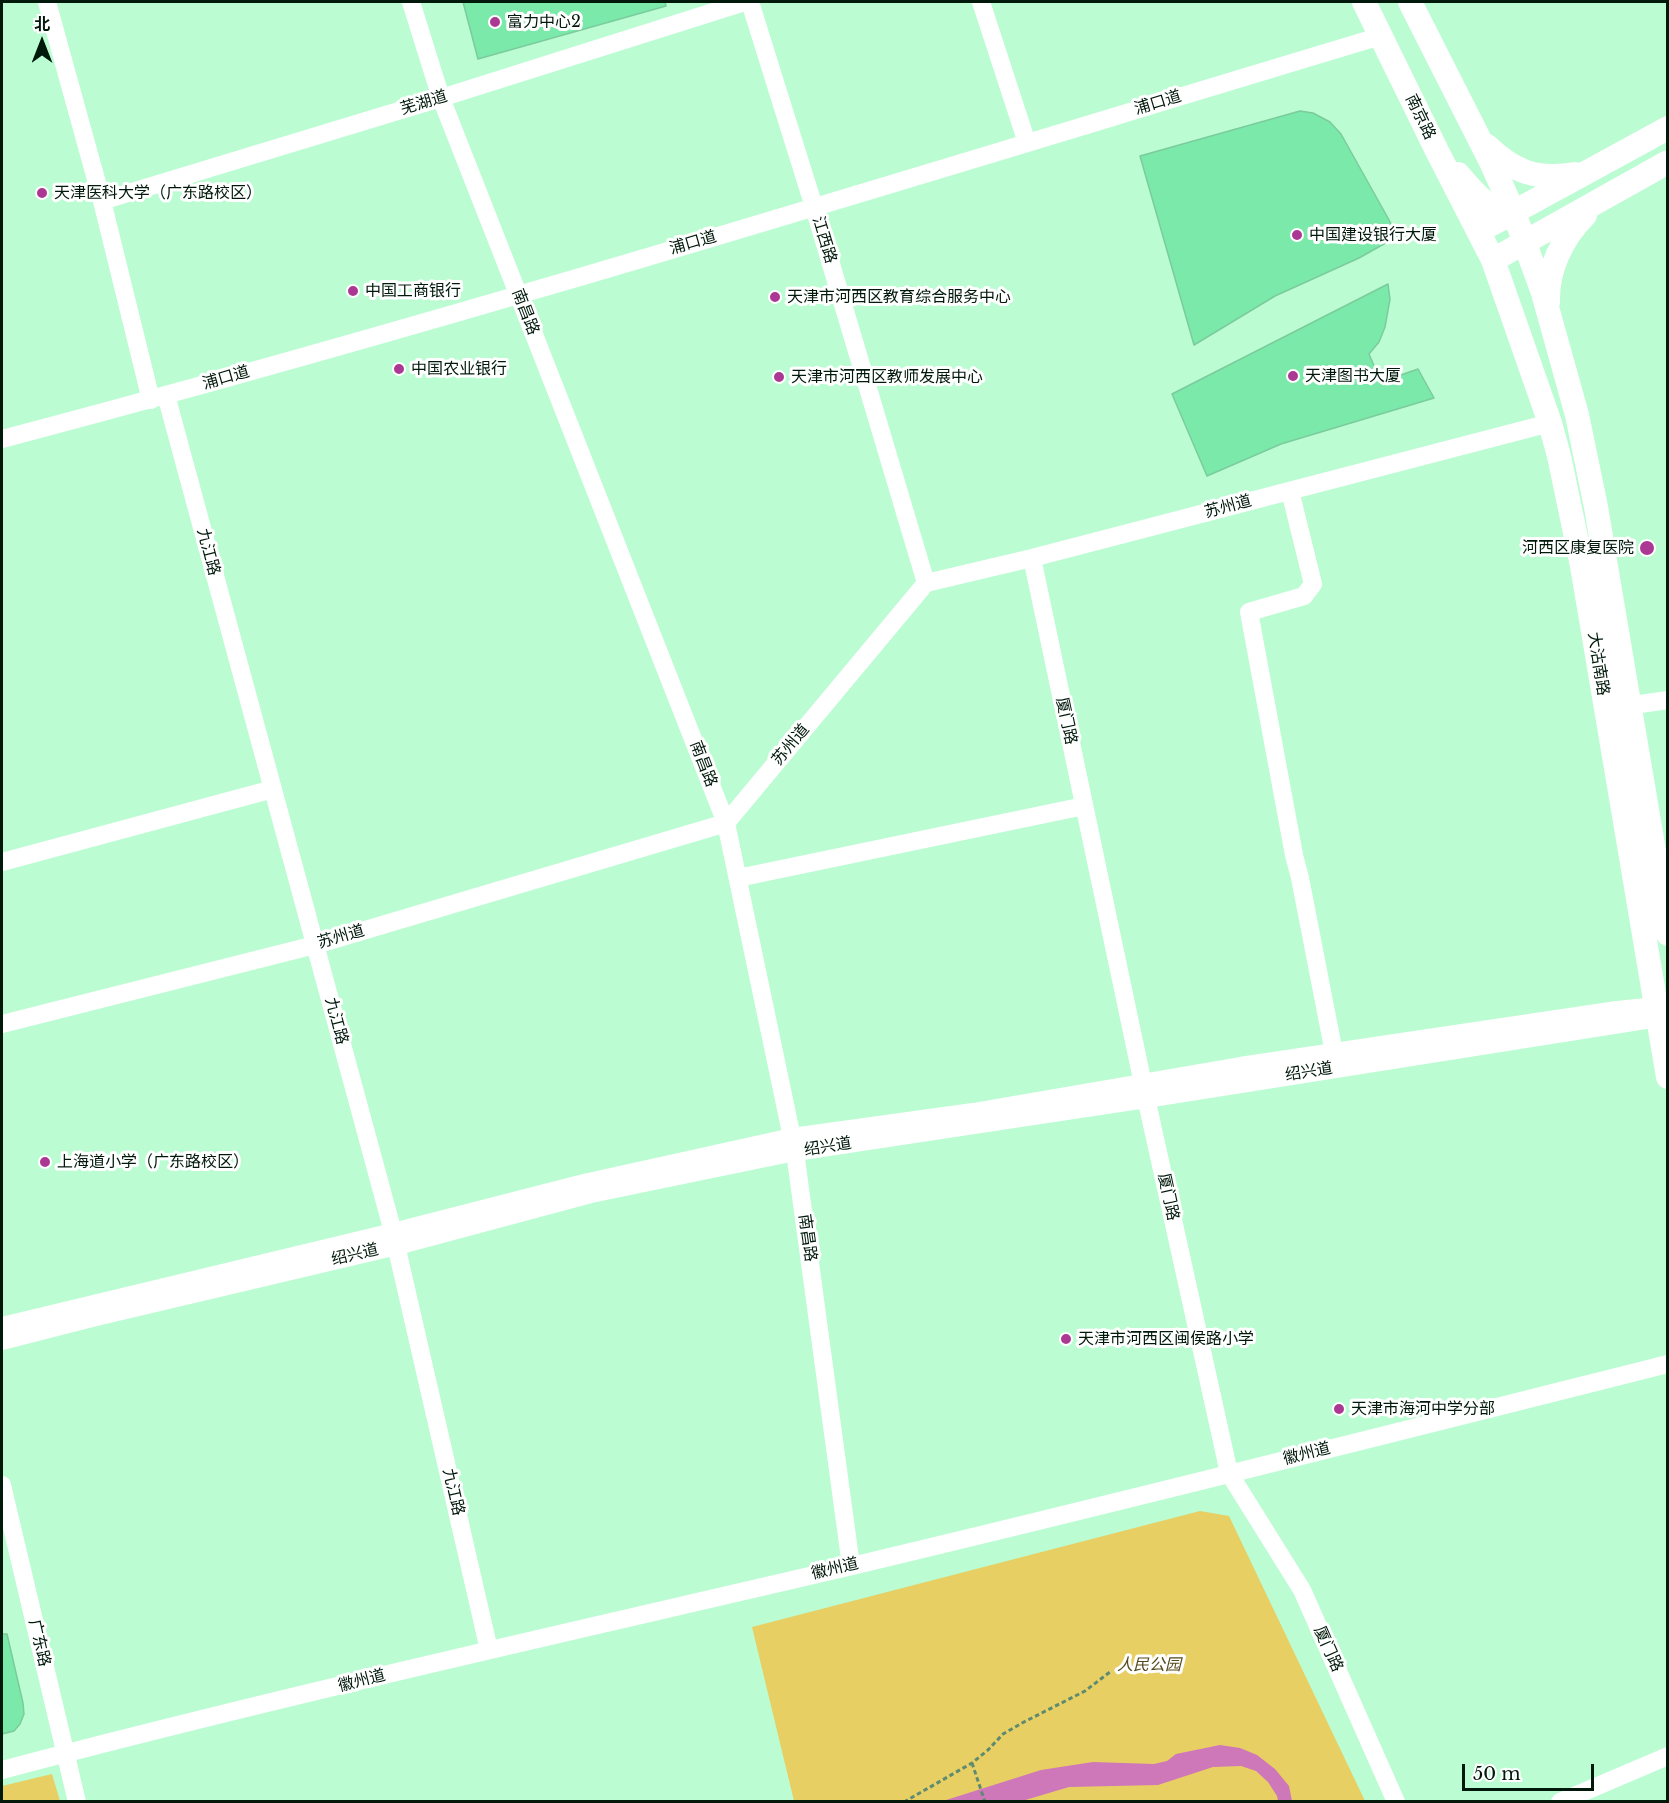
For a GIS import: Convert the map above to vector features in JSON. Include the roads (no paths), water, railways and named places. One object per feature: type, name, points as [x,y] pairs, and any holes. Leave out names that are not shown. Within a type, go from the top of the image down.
[{"type":"main road","name":"南京路","points":[[1364,2],[1493,260]]},
{"type":"main road","points":[[1410,2],[1491,162],[1519,228],[1513,282],[1514,317]]},
{"type":"main road","points":[[1493,260],[1519,228],[1589,172],[1668,128]]},
{"type":"main road","points":[[1475,133],[1488,148],[1509,164],[1533,176],[1560,176],[1589,172]]},
{"type":"main road","points":[[1437,151],[1482,200],[1519,228]]},
{"type":"main road","points":[[1479,231],[1519,228],[1599,201],[1668,162]]},
{"type":"main road","points":[[1549,314],[1550,283],[1557,255],[1572,229],[1599,201]]},
{"type":"main road","name":"大沽南路","points":[[1519,228],[1549,314],[1577,415],[1604,553],[1617,707],[1662,1011],[1668,1077]]},
{"type":"main road","name":"大沽南路","points":[[1493,260],[1550,423],[1668,934]]},
{"type":"street","name":"九江路","points":[[47,2],[158,398],[273,789],[395,1239],[489,1650]]},
{"type":"street","name":"南昌路","points":[[411,2],[441,98],[726,823],[794,1144],[851,1566]]},
{"type":"street","name":"芜湖道","points":[[102,201],[748,2]]},
{"type":"street","name":"江西路","points":[[748,2],[814,207],[926,583]]},
{"type":"street","points":[[981,2],[1027,143]]},
{"type":"street","name":"浦口道","points":[[2,439],[158,398],[518,295],[1381,36]]},
{"type":"street","name":"苏州道","points":[[2,1024],[315,945],[726,823],[926,583],[1032,558],[1550,423]]},
{"type":"street","points":[[1290,491],[1313,584],[1304,596],[1249,612],[1294,855],[1334,1053]]},
{"type":"street","name":"厦门路","points":[[1032,558],[1144,1091],[1229,1473],[1302,1590],[1396,1802]]},
{"type":"street","points":[[1617,707],[1668,700]]},
{"type":"street","points":[[2,861],[273,789]]},
{"type":"street","points":[[738,878],[1084,806]]},
{"type":"street","name":"绍兴道","points":[[1144,1091],[1240,1066],[1617,1010],[1662,1011]]},
{"type":"street","name":"绍兴道","points":[[2,1341],[395,1239],[584,1183],[974,1112],[1144,1091],[1662,1011]]},
{"type":"street","name":"绍兴道","points":[[2,1326],[395,1239]]},
{"type":"street","name":"徽州道","points":[[2,1770],[489,1650],[851,1566],[1668,1364]]},
{"type":"street","name":"广东路","points":[[2,1485],[77,1802]]},
{"type":"street","points":[[1560,1802],[1668,1756]]},
{"type":"place","name":"富力中心2","points":[[495,22]]},
{"type":"place","name":"天津医科大学（广东路校区）","points":[[42,193]]},
{"type":"place","name":"中国建设银行大厦","points":[[1297,235]]},
{"type":"place","name":"中国工商银行","points":[[353,291]]},
{"type":"place","name":"天津市河西区教育综合服务中心","points":[[775,297]]},
{"type":"place","name":"中国农业银行","points":[[399,369]]},
{"type":"place","name":"天津图书大厦","points":[[1293,376]]},
{"type":"place","name":"天津市河西区教师发展中心","points":[[779,377]]},
{"type":"place","name":"河西区康复医院","points":[[1647,548]]},
{"type":"place","name":"上海道小学（广东路校区）","points":[[45,1162]]},
{"type":"place","name":"天津市河西区闽侯路小学","points":[[1066,1339]]},
{"type":"place","name":"天津市海河中学分部","points":[[1339,1409]]},
{"type":"park label","name":"人民公园","points":[[1149,1665]]}]
